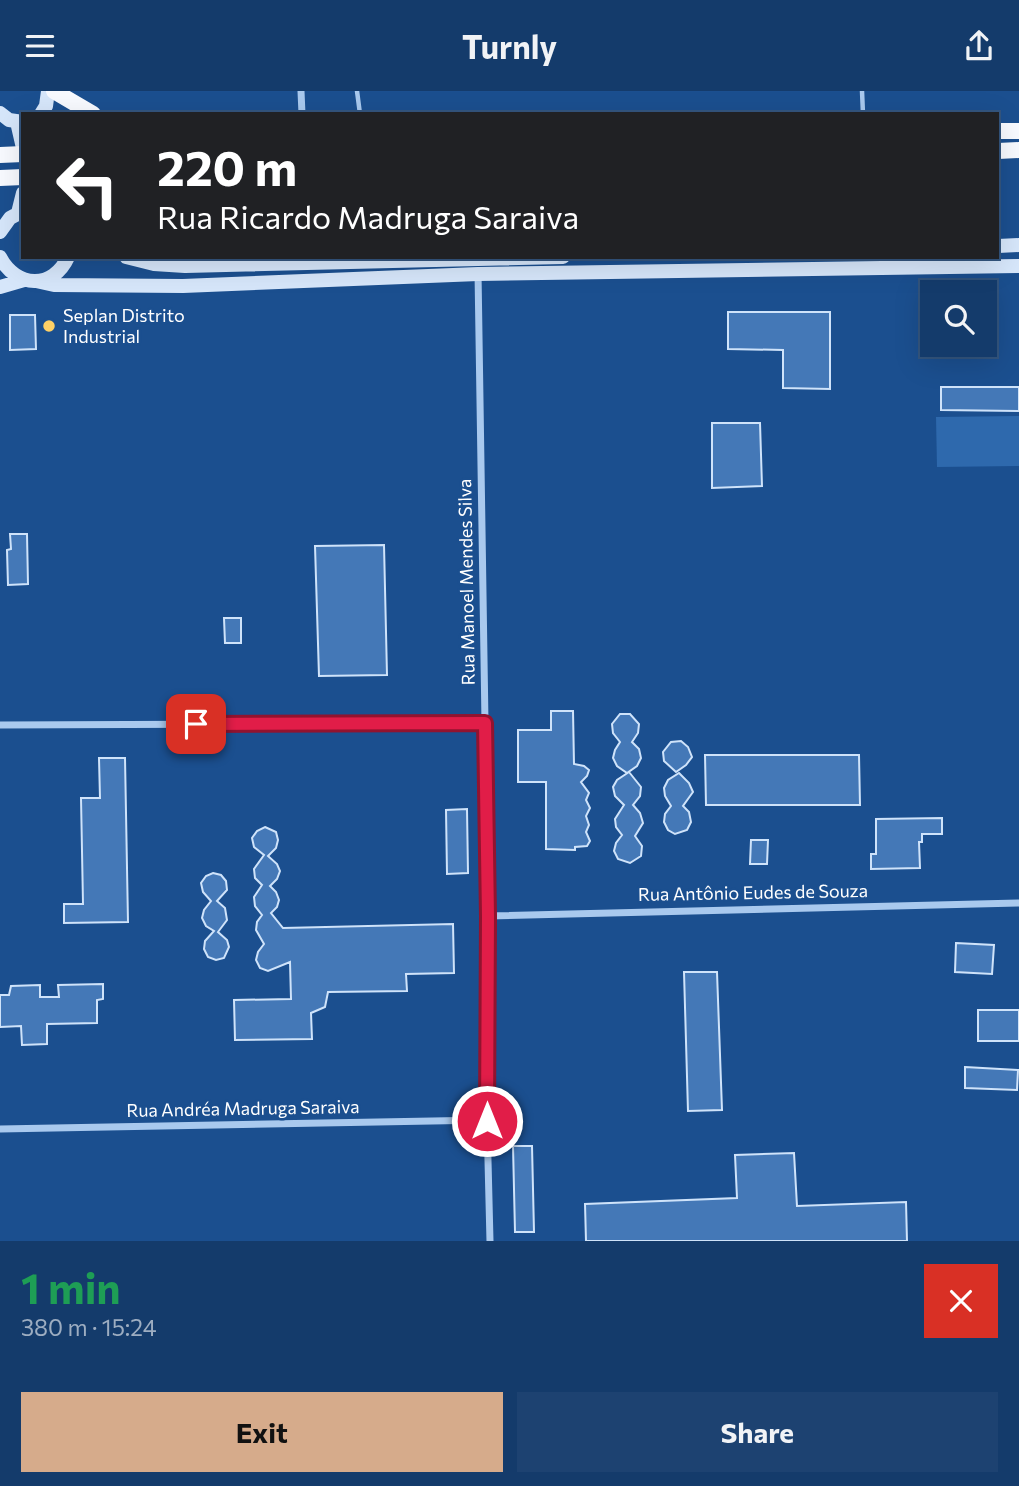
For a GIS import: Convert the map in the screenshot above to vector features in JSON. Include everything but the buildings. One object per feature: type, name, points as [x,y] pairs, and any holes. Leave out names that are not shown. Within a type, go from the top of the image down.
[{"type":"highway","points":[[54,91],[90,112]]},
{"type":"highway","points":[[999,131],[1019,131]]},
{"type":"highway","points":[[999,151],[1019,150]]},
{"type":"highway","points":[[0,155],[21,154]]},
{"type":"highway","points":[[0,178],[21,177]]},
{"type":"main road","points":[[42,112],[48,91]]},
{"type":"main road","points":[[0,113],[9,120],[20,122]]},
{"type":"main road","points":[[0,232],[4,224],[21,212]]},
{"type":"main road","points":[[999,246],[1019,246]]},
{"type":"main road","points":[[0,257],[13,275],[30,281],[67,285],[234,284],[477,267],[546,259]]},
{"type":"main road","points":[[0,287],[57,274],[67,259]]},
{"type":"main road","points":[[134,259],[154,264],[477,267],[904,262],[1019,266]]},
{"type":"main road","points":[[233,264],[234,284]]},
{"type":"street","points":[[301,91],[302,112]]},
{"type":"street","name":"Rua Manoel Mendes Silva","points":[[477,267],[488,916],[487,1121],[490,1241]]},
{"type":"street","points":[[0,725],[485,723]]},
{"type":"street","name":"Rua Antônio Eudes de Souza","points":[[488,916],[1019,902]]},
{"type":"street","name":"Rua Andréa Madruga Saraiva","points":[[0,1129],[487,1121]]},
{"type":"lane","points":[[357,91],[360,112]]},
{"type":"lane","points":[[862,91],[863,112]]},
{"type":"shaded area","points":[[1019,416],[1019,466],[937,467],[936,417]]},
{"type":"place","name":"Seplan Distrito Industrial","points":[[49,326]]},
{"type":"route","points":[[196,724],[485,723],[487,1121]]}]
